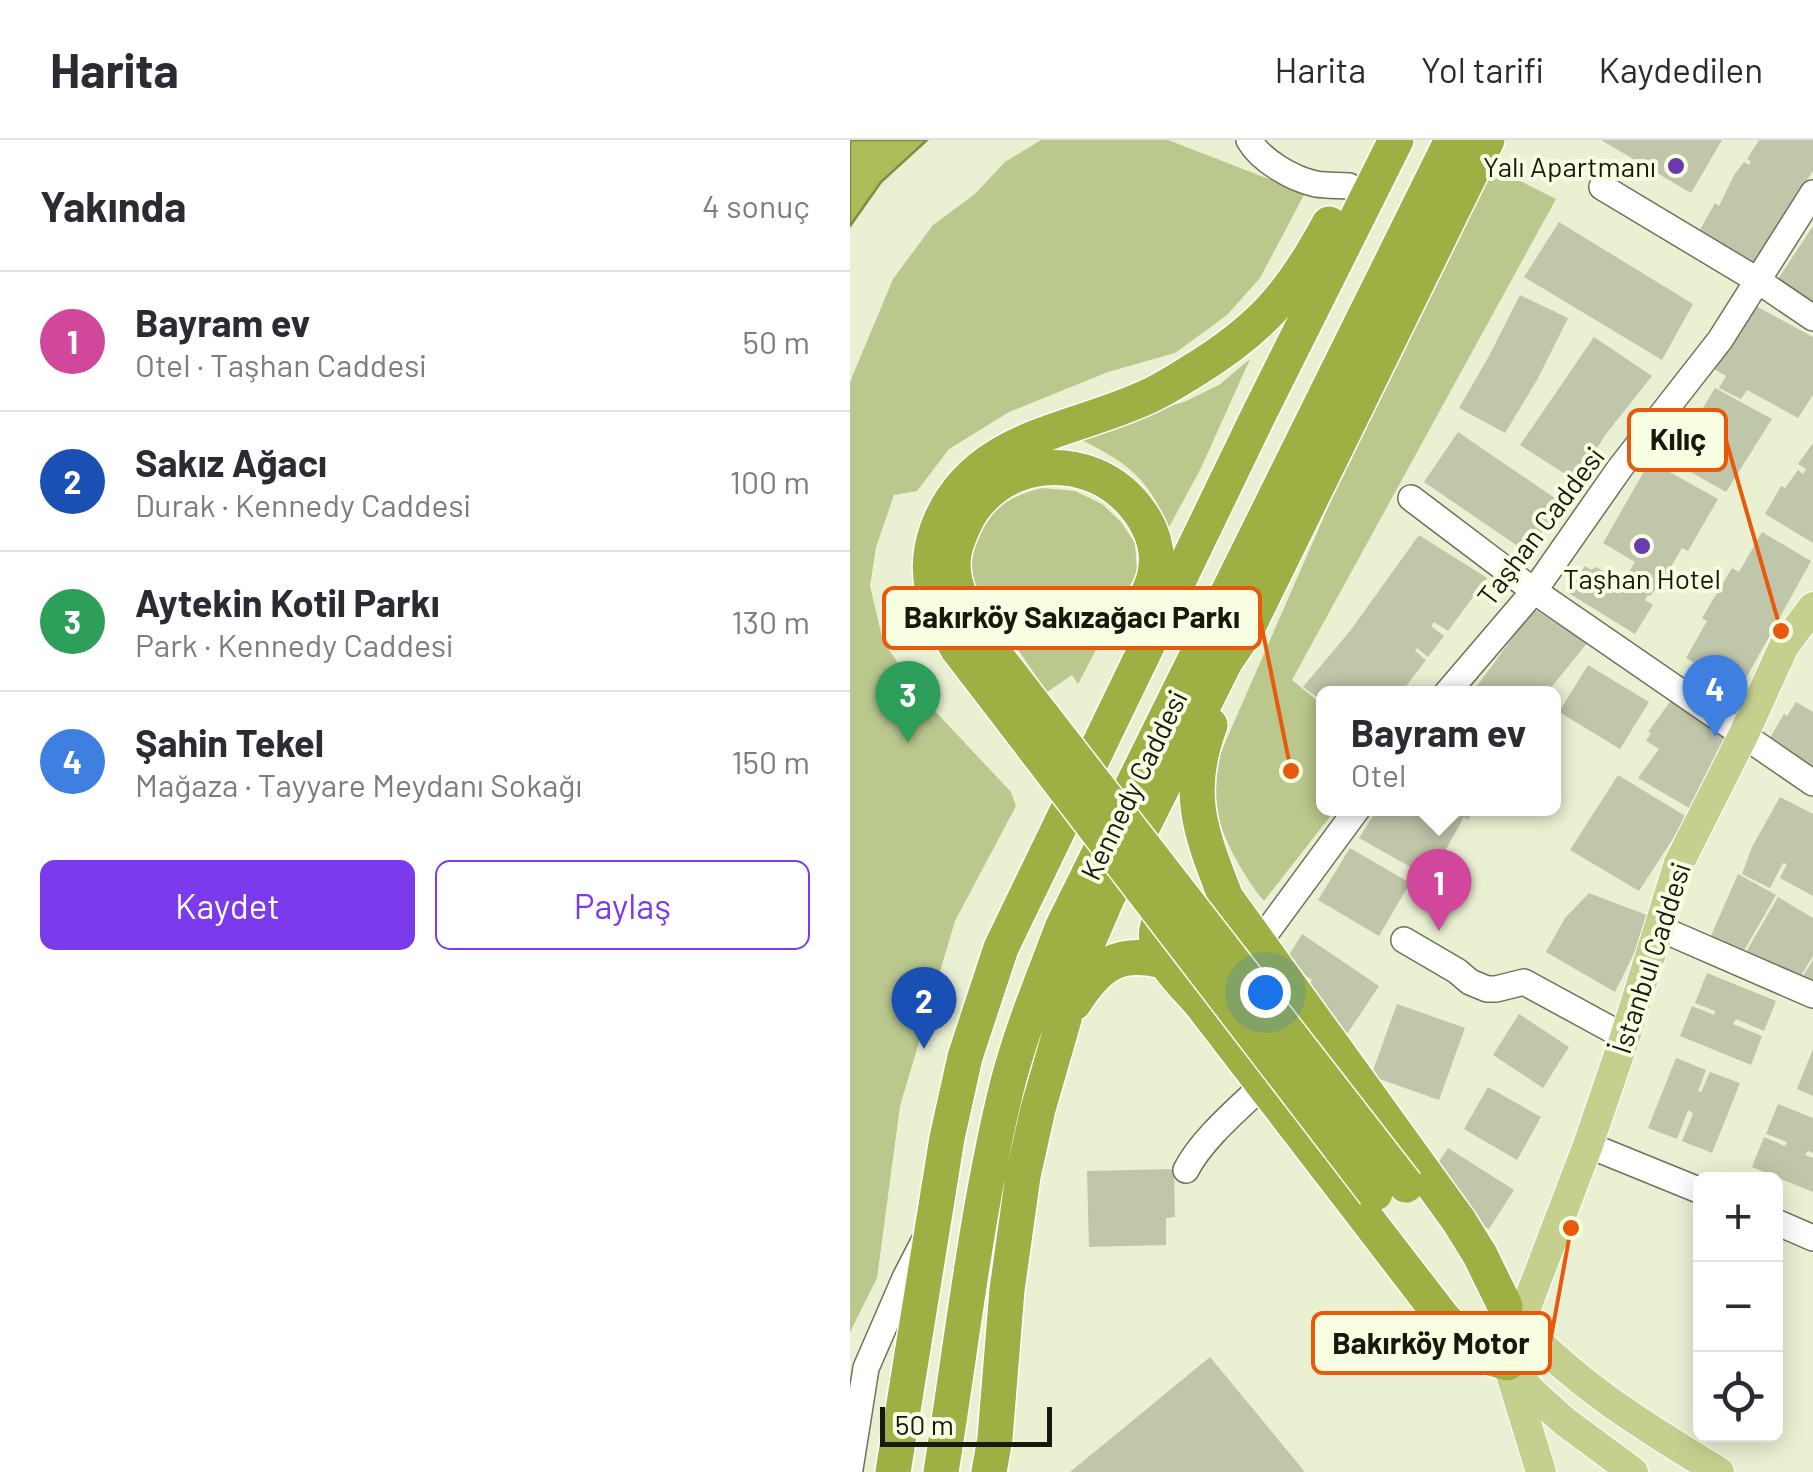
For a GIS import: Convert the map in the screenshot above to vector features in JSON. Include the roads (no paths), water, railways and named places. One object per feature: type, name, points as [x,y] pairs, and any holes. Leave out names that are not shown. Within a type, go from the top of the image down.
[{"type":"highway","points":[[1376,140],[1307,264],[1289,291],[1251,332],[1149,396],[1024,442],[992,459],[966,480],[948,502],[932,542],[929,573],[943,626],[967,639],[1391,1189],[1507,1363]]},
{"type":"highway","name":"Kennedy Caddesi","points":[[893,1472],[955,1099],[981,1006],[1008,932],[1396,140]]},
{"type":"highway","name":"Kennedy Caddesi","points":[[941,1472],[994,1148],[1008,1084],[1046,968],[1452,140]]},
{"type":"highway","points":[[990,1472],[1006,1290],[1022,1176],[1079,962],[1107,898],[1217,678],[1246,630],[1487,140]]},
{"type":"highway","points":[[967,639],[953,564],[955,546],[969,513],[995,486],[1028,469],[1065,467],[1102,477],[1128,497],[1147,521],[1157,556],[1154,579],[1112,678],[1100,742]]},
{"type":"highway","points":[[1246,630],[1205,736],[1195,794],[1205,842],[1226,898],[1459,1221],[1512,1314]]},
{"type":"highway","points":[[1226,898],[1206,890],[1190,890],[1175,903],[1158,924],[1157,944],[1163,962],[1202,1005],[1450,1326],[1478,1354],[1507,1363]]},
{"type":"highway","points":[[1064,1020],[1089,979],[1104,966],[1136,956],[1163,962]]},
{"type":"highway","points":[[1391,1189],[1512,1314]]},
{"type":"main road","name":"İstanbul Caddesi","points":[[1507,1363],[1512,1314],[1588,1145],[1679,863],[1784,646],[1813,607]]},
{"type":"main road","points":[[1512,1314],[1578,1379],[1629,1417],[1719,1472]]},
{"type":"main road","points":[[1507,1363],[1541,1472]]},
{"type":"main road","points":[[1507,1363],[1564,1421],[1634,1472]]},
{"type":"street","points":[[1249,140],[1254,149],[1282,169],[1314,183],[1349,186]]},
{"type":"street","points":[[1602,188],[1813,318]]},
{"type":"street","name":"Taşhan Caddesi","points":[[1453,686],[1534,591],[1620,468],[1720,340],[1813,193]]},
{"type":"street","points":[[1411,498],[1534,591],[1813,784]]},
{"type":"street","points":[[1258,944],[1352,816]]},
{"type":"street","points":[[1659,928],[1813,995]]},
{"type":"street","points":[[1404,940],[1470,982],[1496,989],[1524,982],[1625,1036]]},
{"type":"street","points":[[1186,1170],[1216,1132],[1263,1085]]},
{"type":"street","points":[[1588,1145],[1693,1189]]},
{"type":"street","points":[[850,1468],[866,1368],[904,1278],[934,1220]]},
{"type":"street","points":[[1783,1225],[1813,1238]]},
{"type":"place","name":"Yalı Apartmanı","points":[[1676,166]]},
{"type":"place","name":"Taşhan Hotel","points":[[1642,546]]},
{"type":"place","name":"Kılıç","points":[[1781,631]]},
{"type":"place","name":"Şahin Tekel","points":[[1715,737]]},
{"type":"place","name":"Aytekin Kotil Parkı","points":[[908,743]]},
{"type":"place","name":"Bakırköy Sakızağacı Parkı","points":[[1291,771]]},
{"type":"place","name":"Bayram ev","points":[[1439,931]]},
{"type":"place","name":"Sakız Ağacı","points":[[924,1049]]},
{"type":"place","name":"Bakırköy Motor","points":[[1571,1228]]}]
